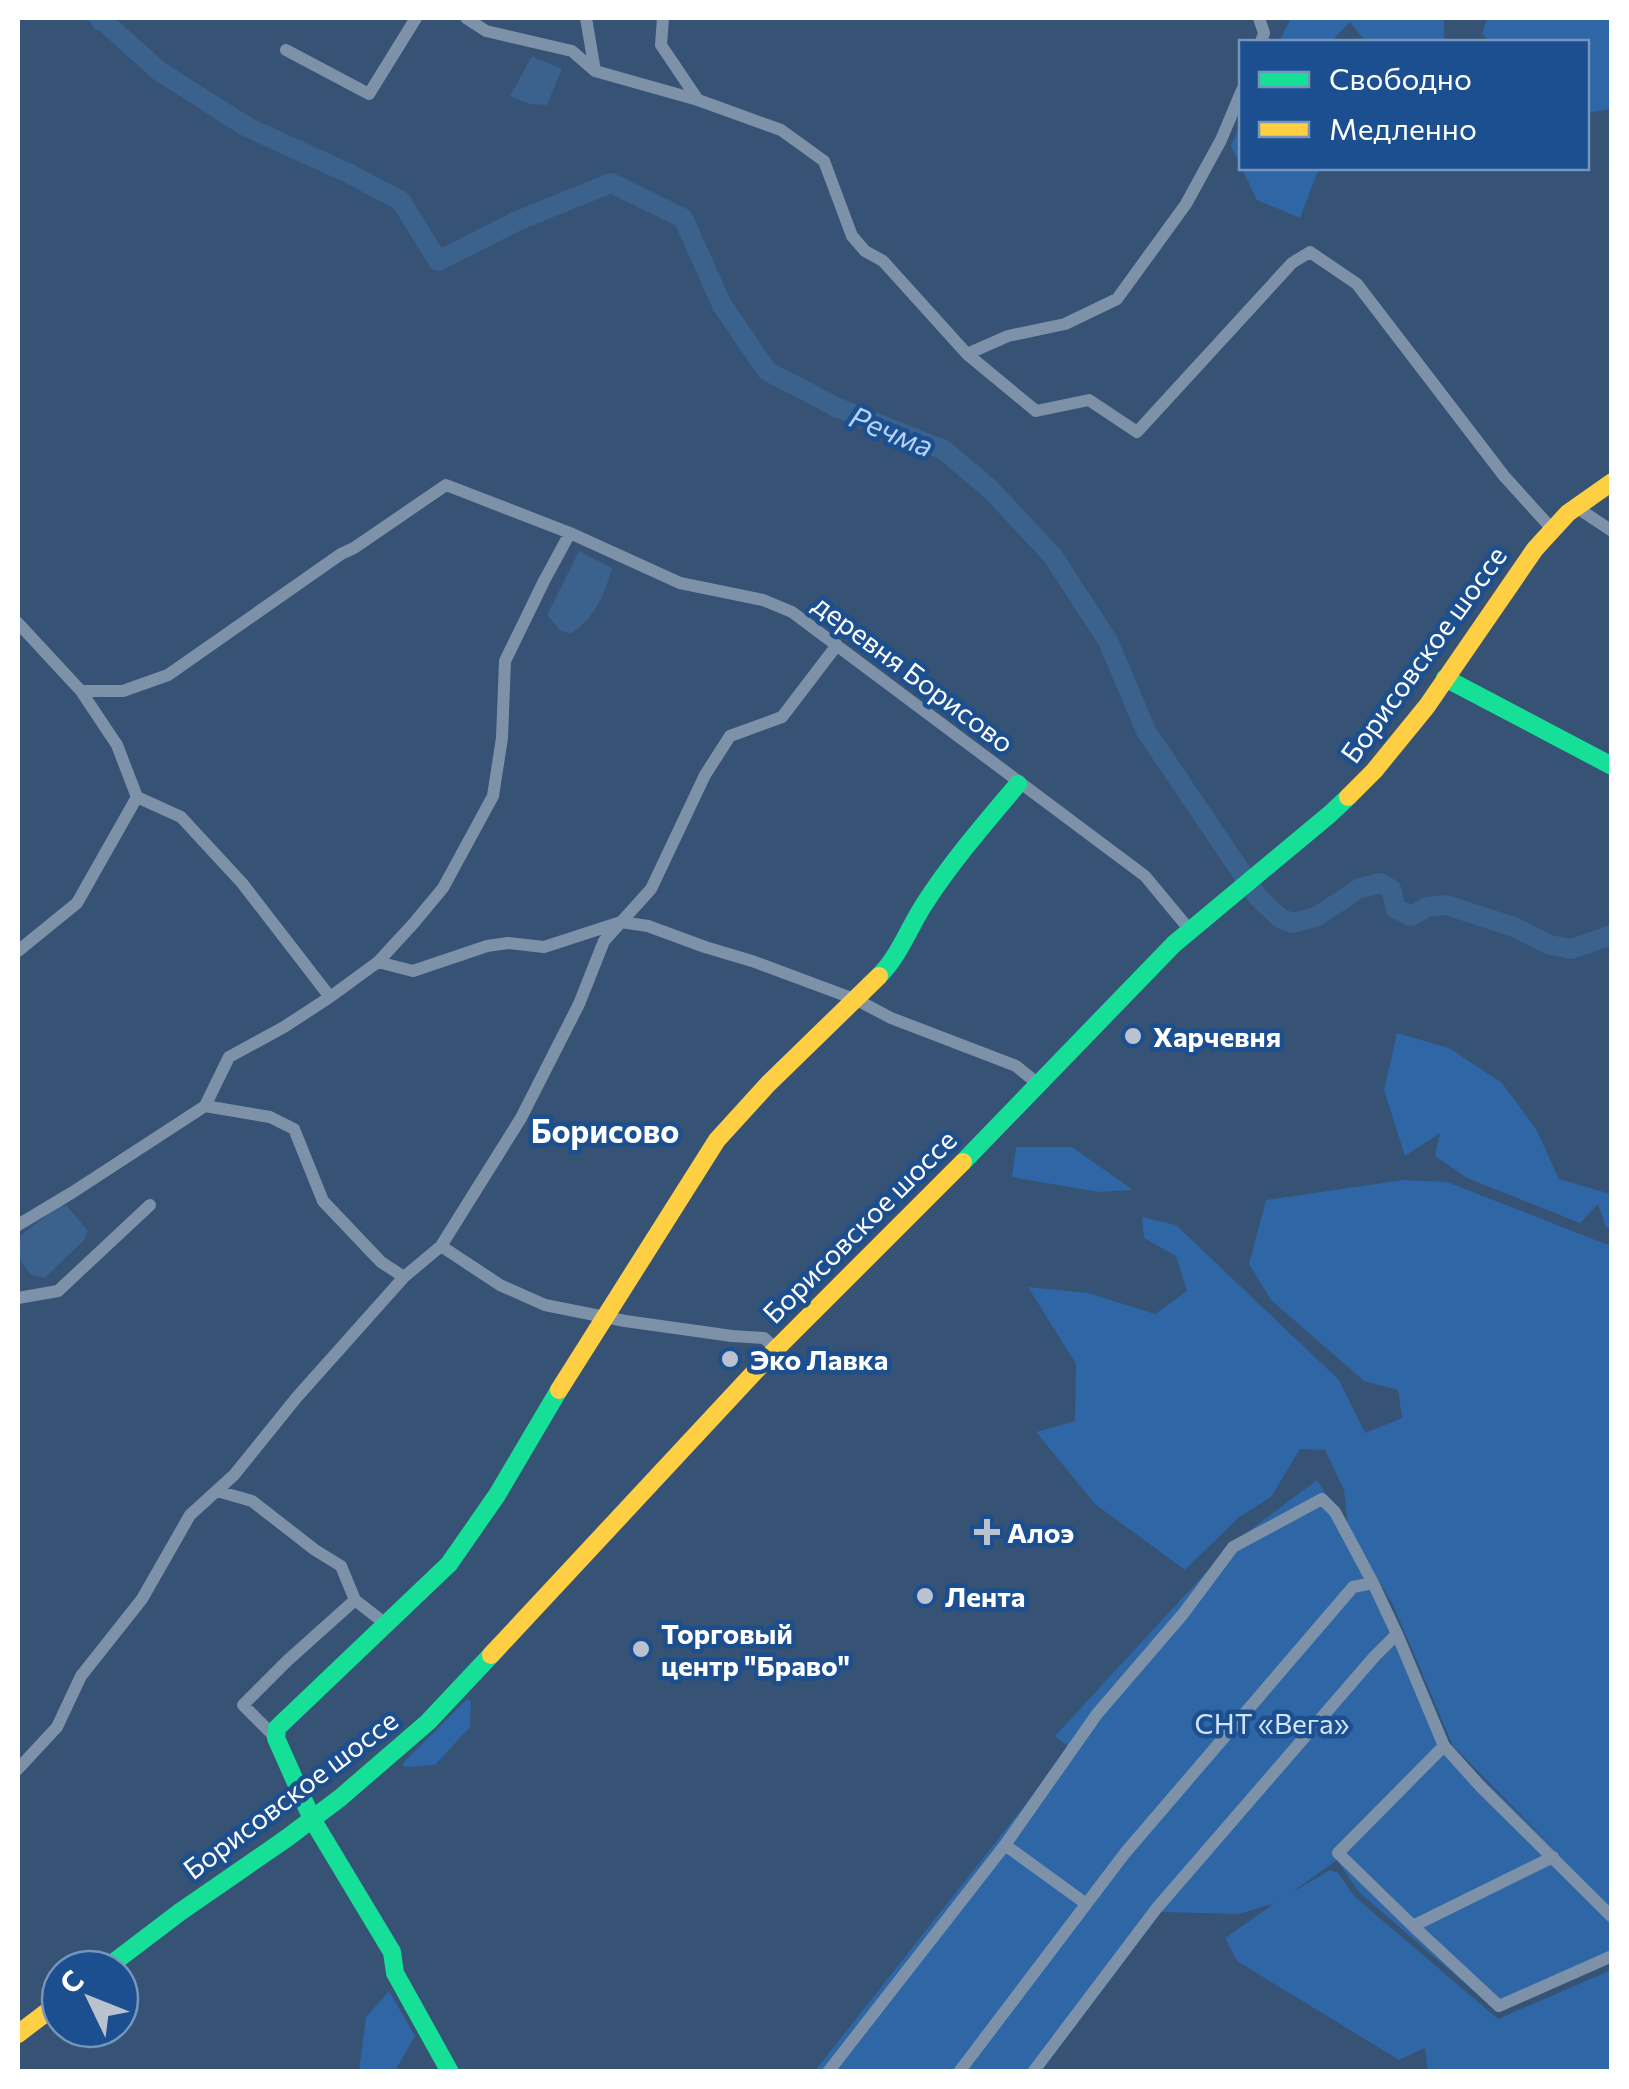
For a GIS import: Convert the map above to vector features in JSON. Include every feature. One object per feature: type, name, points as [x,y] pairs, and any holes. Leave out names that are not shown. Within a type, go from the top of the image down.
[{"type":"main road","name":"Борисовское шоссе","points":[[131,1949],[312,1819],[428,1722],[776,1349],[1189,929],[1366,780],[1392,752],[1552,528],[1612,482]]},
{"type":"main road","points":[[1445,678],[1612,766]]},
{"type":"main road","points":[[450,2072],[395,1973],[392,1952],[312,1819],[276,1738],[277,1728],[449,1564],[497,1495],[717,1140],[768,1084],[891,964],[925,903],[970,840],[1018,784]]},
{"type":"main road","points":[[18,2034],[40,2017]]},
{"type":"street","points":[[286,50],[369,94],[416,18]]},
{"type":"street","points":[[466,18],[486,31],[572,51],[595,71],[698,100],[781,130],[824,162],[852,236],[865,251],[883,261],[967,354],[1036,410],[1089,400],[1137,432],[1292,263],[1310,252],[1358,284],[1504,476],[1552,528]]},
{"type":"street","points":[[586,18],[595,71]]},
{"type":"street","points":[[663,18],[661,45],[698,100]]},
{"type":"street","points":[[967,354],[1008,336],[1066,324],[1117,299],[1186,204],[1222,140],[1239,98]]},
{"type":"street","name":"деревня Борисово","points":[[81,690],[123,691],[168,675],[446,485],[570,533],[680,583],[763,600],[792,612],[1145,876],[1189,929]]},
{"type":"street","points":[[1576,506],[1612,531]]},
{"type":"street","points":[[18,1225],[204,1106],[228,1058],[284,1027],[378,962],[443,888],[493,796],[502,738],[505,661],[570,533]]},
{"type":"street","points":[[18,622],[81,690],[117,746],[137,797],[180,817],[242,883],[330,997]]},
{"type":"street","points":[[18,1769],[57,1728],[80,1676],[142,1599],[190,1515],[234,1476],[404,1277],[441,1246],[521,1118],[579,1004],[604,940],[651,889],[705,775],[730,736],[782,717],[837,645]]},
{"type":"street","points":[[18,951],[77,902],[137,797]]},
{"type":"street","points":[[378,962],[412,971],[487,946],[508,943],[544,947],[621,922],[648,926],[857,1000],[891,1018],[1016,1066],[1037,1083]]},
{"type":"street","points":[[204,1106],[270,1117],[294,1129],[323,1201],[381,1262],[404,1277]]},
{"type":"street","points":[[18,1298],[58,1291],[150,1205]]},
{"type":"street","points":[[441,1246],[500,1285],[545,1305],[625,1321],[764,1338],[776,1349]]},
{"type":"street","points":[[216,1491],[252,1501],[341,1566],[355,1600],[387,1625]]},
{"type":"street","points":[[828,2072],[1005,1845],[1097,1714],[1183,1614],[1233,1548],[1322,1500],[1334,1512],[1373,1583],[1444,1746],[1481,1788],[1612,1917]]},
{"type":"street","points":[[959,2072],[1138,1838],[1353,1588],[1373,1583]]},
{"type":"street","points":[[276,1738],[243,1706],[355,1600]]},
{"type":"street","points":[[1033,2072],[1156,1909],[1397,1634]]},
{"type":"street","points":[[1444,1746],[1338,1852],[1499,2006],[1612,1956]]},
{"type":"street","points":[[1005,1845],[1085,1903]]},
{"type":"street","points":[[1413,1926],[1553,1858]]},
{"type":"green space","points":[[87,18],[114,18],[126,41],[95,29]]},
{"type":"green space","points":[[1291,18],[1444,18],[1444,40],[1364,40],[1350,22],[1333,40],[1280,40]]},
{"type":"green space","points":[[1487,18],[1611,18],[1611,109],[1589,113],[1589,40],[1489,40],[1482,34]]},
{"type":"green space","points":[[1239,128],[1239,163],[1231,146]]},
{"type":"green space","points":[[1243,170],[1318,170],[1300,218],[1257,200]]},
{"type":"green space","points":[[1397,1033],[1449,1048],[1502,1083],[1536,1129],[1559,1179],[1611,1194],[1611,1230],[1606,1227],[1598,1204],[1580,1223],[1467,1178],[1435,1156],[1440,1133],[1405,1156],[1384,1090]]},
{"type":"green space","points":[[1016,1147],[1072,1147],[1133,1190],[1098,1192],[1012,1177]]},
{"type":"green space","name":"СНТ «Вега»","points":[[1403,1180],[1447,1182],[1611,1246],[1611,1959],[1498,2012],[1359,1892],[1337,1860],[1291,1893],[1330,1870],[1338,1873],[1355,1897],[1498,2019],[1611,1970],[1611,2071],[1428,2071],[1425,2048],[1399,2060],[1237,1961],[1225,1938],[1275,1903],[1239,1914],[1161,1912],[1041,2071],[814,2072],[1070,1748],[1055,1736],[1233,1543],[1317,1480],[1374,1576],[1452,1749],[1559,1853],[1453,1746],[1393,1605],[1348,1528],[1344,1490],[1325,1450],[1300,1449],[1271,1497],[1238,1518],[1185,1570],[1095,1504],[1036,1432],[1075,1421],[1076,1364],[1028,1287],[1088,1293],[1155,1314],[1187,1291],[1176,1256],[1144,1238],[1142,1217],[1176,1225],[1339,1380],[1365,1433],[1402,1418],[1398,1390],[1364,1381],[1271,1300],[1249,1264],[1266,1200]]},
{"type":"green space","points":[[467,1699],[471,1701],[470,1727],[435,1765],[405,1767],[405,1761]]},
{"type":"green space","points":[[389,1991],[415,2036],[395,2071],[359,2071],[366,2017]]},
{"type":"shaded area","points":[[532,56],[562,69],[547,105],[529,104],[510,96]]},
{"type":"shaded area","points":[[579,551],[612,568],[597,606],[570,634],[560,630],[547,615]]},
{"type":"shaded area","points":[[59,1205],[67,1206],[88,1231],[84,1240],[45,1278],[31,1275],[18,1257],[18,1238]]},
{"type":"waterway","name":"Речма","points":[[100,18],[159,71],[247,127],[401,201],[438,261],[517,221],[611,183],[683,218],[722,305],[767,371],[838,408],[944,450],[990,489],[1052,555],[1108,641],[1146,731],[1258,897],[1280,918],[1292,923],[1316,917],[1360,888],[1380,883],[1391,889],[1396,909],[1411,916],[1427,907],[1446,905],[1514,927],[1550,945],[1571,949],[1612,935]]},
{"type":"traffic: fast","points":[[1445,678],[1612,766]]},
{"type":"traffic: fast","points":[[879,976],[946,872],[1018,784]]},
{"type":"traffic: fast","points":[[963,1162],[1174,944],[1348,797]]},
{"type":"traffic: fast","points":[[450,2072],[395,1973],[392,1952],[312,1819],[276,1738],[277,1728],[449,1564],[497,1495],[559,1390]]},
{"type":"traffic: fast","points":[[131,1949],[340,1798],[428,1722],[491,1655]]},
{"type":"traffic: slow","points":[[1348,797],[1427,706],[1535,549],[1568,513],[1612,482]]},
{"type":"traffic: slow","points":[[559,1390],[717,1140],[768,1084],[879,976]]},
{"type":"traffic: slow","points":[[491,1655],[776,1349],[963,1162]]},
{"type":"traffic: slow","points":[[18,2034],[40,2017]]},
{"type":"place","name":"Харчевня","points":[[1133,1036]]},
{"type":"place","name":"Эко Лавка","points":[[730,1359]]},
{"type":"place","name":"Алоэ","points":[[987,1532]]},
{"type":"place","name":"Лента","points":[[925,1596]]},
{"type":"place","name":"Торговый центр \"Браво\"","points":[[641,1649]]},
{"type":"district","name":"Борисово","points":[[605,1130]]}]
